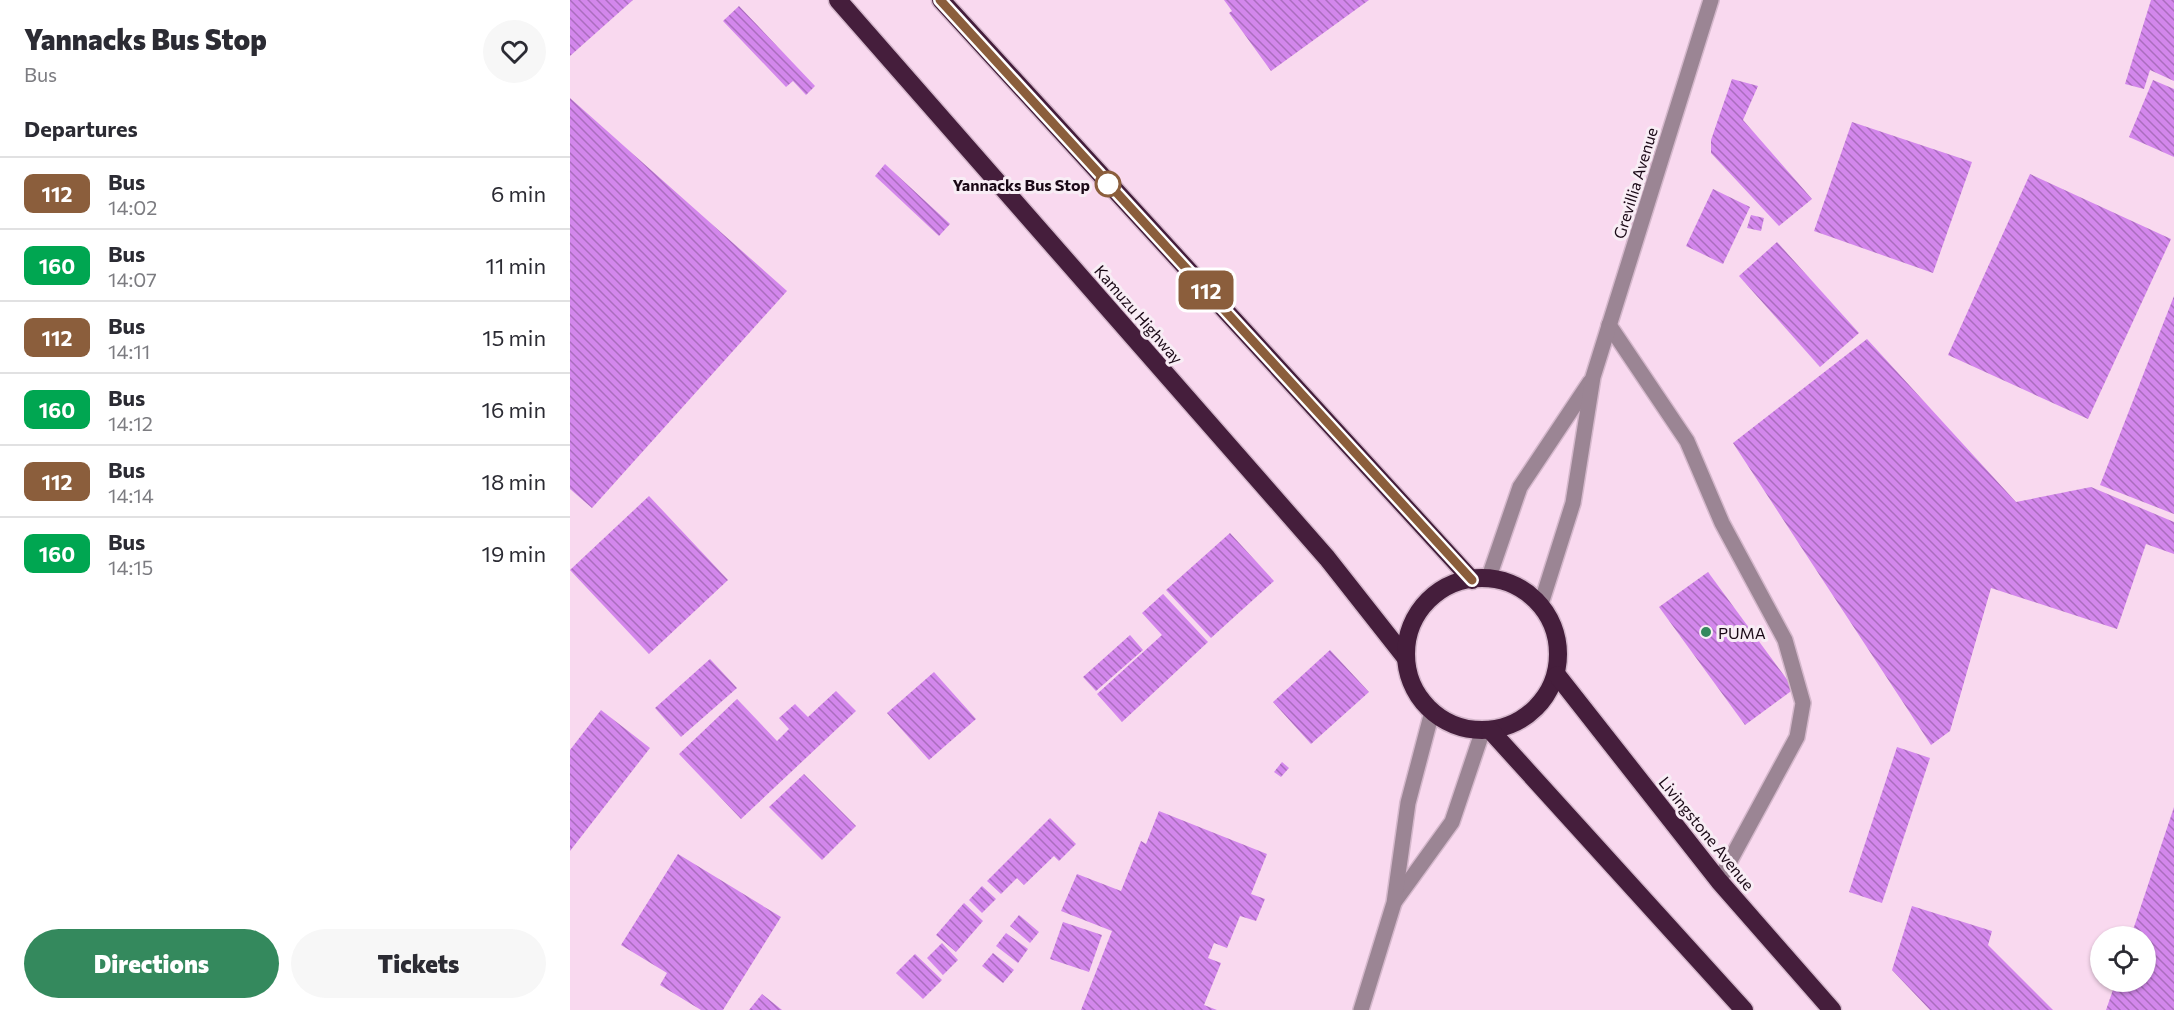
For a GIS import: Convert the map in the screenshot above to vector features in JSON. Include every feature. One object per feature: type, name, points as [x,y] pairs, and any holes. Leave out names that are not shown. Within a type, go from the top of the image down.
[{"type":"highway","name":"Kamuzu Highway","points":[[838,0],[1327,558],[1405,657]]},
{"type":"highway","points":[[940,0],[1481,579]]},
{"type":"highway","points":[[1481,579],[1517,585],[1541,604],[1554,625],[1559,650],[1557,675],[1544,699],[1525,718],[1487,730],[1469,729],[1450,723],[1432,712],[1413,687],[1405,657],[1408,633],[1419,611],[1436,593],[1457,581],[1481,579]]},
{"type":"highway","name":"Livingstone Avenue","points":[[1557,675],[1719,881],[1832,1010]]},
{"type":"highway","points":[[1487,730],[1744,1010]]},
{"type":"street","name":"Grevillia Avenue","points":[[1541,604],[1573,503],[1593,377],[1711,0]]},
{"type":"street","points":[[1609,325],[1686,441],[1722,522],[1785,640],[1803,703],[1797,737],[1719,881]]},
{"type":"street","name":"Grevillia Avenue","points":[[1481,579],[1520,487],[1593,377]]},
{"type":"street","points":[[1361,1010],[1394,903],[1408,803],[1432,712]]},
{"type":"street","points":[[1394,903],[1452,822],[1487,730]]},
{"type":"building","points":[[570,0],[633,0],[570,56]]},
{"type":"building","points":[[1224,0],[1369,0],[1271,71],[1229,13],[1232,11]]},
{"type":"building","points":[[2151,0],[2174,0],[2174,81],[2150,70],[2144,89],[2125,84]]},
{"type":"building","points":[[739,6],[815,86],[806,95],[793,81],[786,87],[723,21]]},
{"type":"building","points":[[1732,79],[1758,86],[1743,120],[1812,199],[1779,226],[1711,153],[1711,140]]},
{"type":"building","points":[[2153,80],[2174,89],[2174,157],[2129,137]]},
{"type":"building","points":[[570,98],[787,291],[592,508],[570,489]]},
{"type":"building","points":[[1852,122],[1972,162],[1933,273],[1814,231]]},
{"type":"building","points":[[885,164],[950,224],[939,236],[875,176]]},
{"type":"building","points":[[2030,174],[2171,239],[2088,419],[1948,355]]},
{"type":"building","points":[[1713,189],[1750,207],[1723,264],[1686,246]]},
{"type":"building","points":[[1751,215],[1764,218],[1761,231],[1747,228]]},
{"type":"building","points":[[1777,242],[1859,333],[1820,367],[1739,276]]},
{"type":"building","points":[[2174,296],[2174,514],[2100,485]]},
{"type":"building","points":[[1867,339],[2016,502],[2091,487],[2174,522],[2174,554],[2146,544],[2117,629],[1991,588],[1950,731],[1931,745],[1733,443]]},
{"type":"building","points":[[649,496],[728,580],[649,654],[570,570]]},
{"type":"building","points":[[1230,533],[1274,581],[1211,638],[1166,590]]},
{"type":"building","points":[[1708,572],[1794,689],[1745,725],[1659,607]]},
{"type":"building","points":[[1163,594],[1208,642],[1122,722],[1097,694],[1162,635],[1142,613]]},
{"type":"building","points":[[1130,635],[1143,650],[1096,691],[1083,677]]},
{"type":"building","points":[[1330,650],[1369,692],[1311,744],[1273,702]]},
{"type":"building","points":[[710,659],[737,688],[681,737],[655,708]]},
{"type":"building","points":[[934,672],[976,719],[929,760],[887,713]]},
{"type":"building","points":[[836,691],[856,711],[741,819],[679,754],[737,699],[777,741],[789,729],[779,718],[795,704],[808,717]]},
{"type":"building","points":[[601,710],[650,748],[570,851],[570,750]]},
{"type":"building","points":[[1897,747],[1930,758],[1882,903],[1849,892]]},
{"type":"building","points":[[1282,762],[1289,768],[1281,777],[1274,772]]},
{"type":"building","points":[[804,774],[856,826],[822,860],[769,807]]},
{"type":"building","points":[[2174,807],[2174,1010],[2106,1010],[2112,992],[2156,992],[2156,926],[2134,926]]},
{"type":"building","points":[[1159,811],[1267,854],[1251,894],[1265,899],[1256,921],[1240,916],[1227,948],[1214,943],[1208,958],[1221,963],[1204,1005],[1217,1010],[1081,1010],[1112,931],[1061,911],[1077,874],[1121,891],[1141,841],[1146,844]]},
{"type":"building","points":[[1050,818],[1076,844],[1059,861],[1054,856],[1024,885],[1017,878],[1001,894],[987,881]]},
{"type":"building","points":[[678,854],[781,917],[723,1010],[701,1010],[660,985],[667,973],[621,945]]},
{"type":"building","points":[[982,886],[996,899],[982,913],[969,900]]},
{"type":"building","points":[[964,903],[983,921],[956,952],[936,935]]},
{"type":"building","points":[[1912,906],[1992,931],[1988,945],[2053,1010],[1930,1010],[1892,970]]},
{"type":"building","points":[[1019,915],[1039,932],[1030,943],[1010,926]]},
{"type":"building","points":[[1063,922],[1102,935],[1089,972],[1050,959]]},
{"type":"building","points":[[1006,933],[1028,949],[1018,963],[996,946]]},
{"type":"building","points":[[942,943],[958,960],[943,975],[927,958]]},
{"type":"building","points":[[993,953],[1014,970],[1003,983],[982,966]]},
{"type":"building","points":[[915,954],[942,980],[923,999],[896,973]]},
{"type":"building","points":[[762,994],[782,1010],[749,1010]]},
{"type":"bus line","name":"112","points":[[940,0],[1472,580]]},
{"type":"place","name":"Yannacks Bus Stop","points":[[1108,184]]},
{"type":"place","name":"PUMA","points":[[1706,632]]}]
